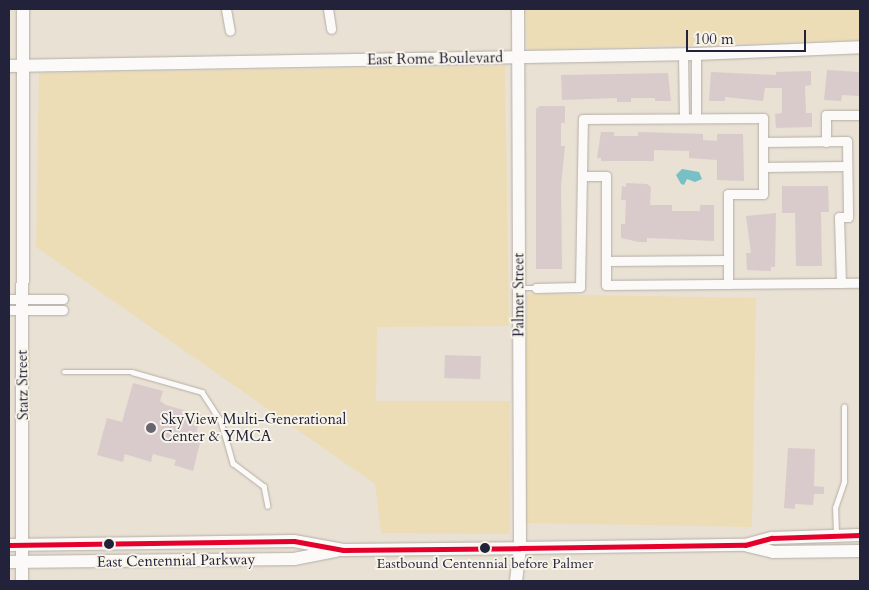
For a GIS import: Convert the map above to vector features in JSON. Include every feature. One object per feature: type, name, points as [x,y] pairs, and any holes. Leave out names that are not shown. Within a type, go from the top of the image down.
[{"type":"street","name":"Statz Street","points":[[22,581],[23,545],[15,304],[23,65],[23,9]]},
{"type":"street","points":[[226,9],[230,31]]},
{"type":"street","points":[[328,9],[331,29]]},
{"type":"street","name":"Palmer Street","points":[[516,581],[520,548],[518,9]]},
{"type":"street","name":"East Rome Boulevard","points":[[9,66],[519,58],[860,47]]},
{"type":"street","points":[[684,118],[689,54]]},
{"type":"street","points":[[689,54],[696,118]]},
{"type":"street","points":[[826,142],[826,115],[860,115]]},
{"type":"street","points":[[536,288],[580,287],[583,120],[763,118],[763,194],[728,194],[728,284]]},
{"type":"street","points":[[763,142],[847,142],[848,217],[839,217],[841,283]]},
{"type":"street","points":[[763,167],[847,166]]},
{"type":"street","points":[[582,176],[606,176],[606,285],[860,283]]},
{"type":"street","points":[[606,261],[728,260]]},
{"type":"street","points":[[15,304],[63,299]]},
{"type":"street","points":[[15,304],[63,310]]},
{"type":"street","name":"East Centennial Parkway","points":[[9,545],[280,542],[343,550],[520,548],[745,545],[772,538],[860,535]]},
{"type":"street","points":[[236,560],[253,551],[275,551],[280,542]]},
{"type":"street","name":"East Centennial Parkway","points":[[745,545],[773,552],[860,551]]},
{"type":"street","name":"East Centennial Parkway","points":[[9,562],[294,559],[343,550]]},
{"type":"lane","points":[[519,288],[536,288]]},
{"type":"lane","points":[[64,372],[132,372],[202,392],[221,421],[233,463],[264,486],[268,506]]},
{"type":"lane","points":[[836,536],[835,508],[844,482],[844,407]]},
{"type":"sand","points":[[526,9],[860,9],[860,40],[527,50]]},
{"type":"sand","points":[[505,66],[509,326],[377,327],[376,401],[510,401],[510,534],[381,533],[375,484],[36,247],[39,73]]},
{"type":"sand","points":[[527,294],[756,298],[752,527],[523,523]]},
{"type":"water","points":[[682,169],[699,172],[702,179],[695,182],[687,179],[684,185],[681,184],[676,175]]},
{"type":"building","points":[[827,70],[860,72],[860,96],[842,95],[841,101],[824,100]]},
{"type":"building","points":[[811,71],[811,85],[805,86],[806,113],[812,113],[812,127],[776,128],[775,114],[782,113],[782,88],[765,88],[763,101],[725,97],[725,101],[709,101],[711,72],[776,75],[776,72]]},
{"type":"building","points":[[668,73],[671,101],[655,101],[655,98],[631,98],[631,102],[617,102],[617,98],[562,100],[561,75]]},
{"type":"building","points":[[540,106],[565,106],[565,123],[561,123],[561,146],[565,146],[561,185],[562,269],[536,269],[536,109]]},
{"type":"building","points":[[601,132],[614,132],[614,136],[638,136],[638,132],[703,134],[703,140],[717,141],[717,134],[743,134],[744,181],[717,180],[717,160],[689,158],[689,151],[654,150],[654,161],[601,161],[601,158],[597,158]]},
{"type":"building","points":[[626,183],[647,184],[651,187],[650,205],[672,205],[672,211],[700,211],[700,205],[714,205],[714,241],[647,238],[647,242],[639,242],[621,238],[621,224],[625,224],[626,200],[621,200],[622,186],[626,187]]},
{"type":"building","points":[[782,186],[828,186],[829,212],[821,212],[822,266],[796,266],[795,213],[782,213]]},
{"type":"building","points":[[776,213],[775,267],[771,267],[771,271],[747,270],[746,253],[751,253],[746,216]]},
{"type":"building","points":[[445,355],[481,356],[480,379],[444,378]]},
{"type":"building","name":"SkyView Multi-Generational Center & YMCA","points":[[133,383],[163,391],[160,401],[166,405],[201,415],[194,441],[200,443],[193,471],[174,465],[176,460],[153,454],[151,462],[125,454],[123,462],[97,455],[107,418],[122,422]]},
{"type":"building","points":[[788,448],[815,449],[814,486],[824,487],[824,494],[814,494],[813,505],[795,504],[795,509],[784,508]]},
{"type":"transit line","points":[[9,545],[294,541],[343,550],[520,548],[745,545],[772,538],[860,535]]},
{"type":"place","name":"SkyView Multi-Generational Center & YMCA","points":[[151,428]]},
{"type":"place","name":"Eastbound Centennial before Palmer","points":[[485,548]]}]
